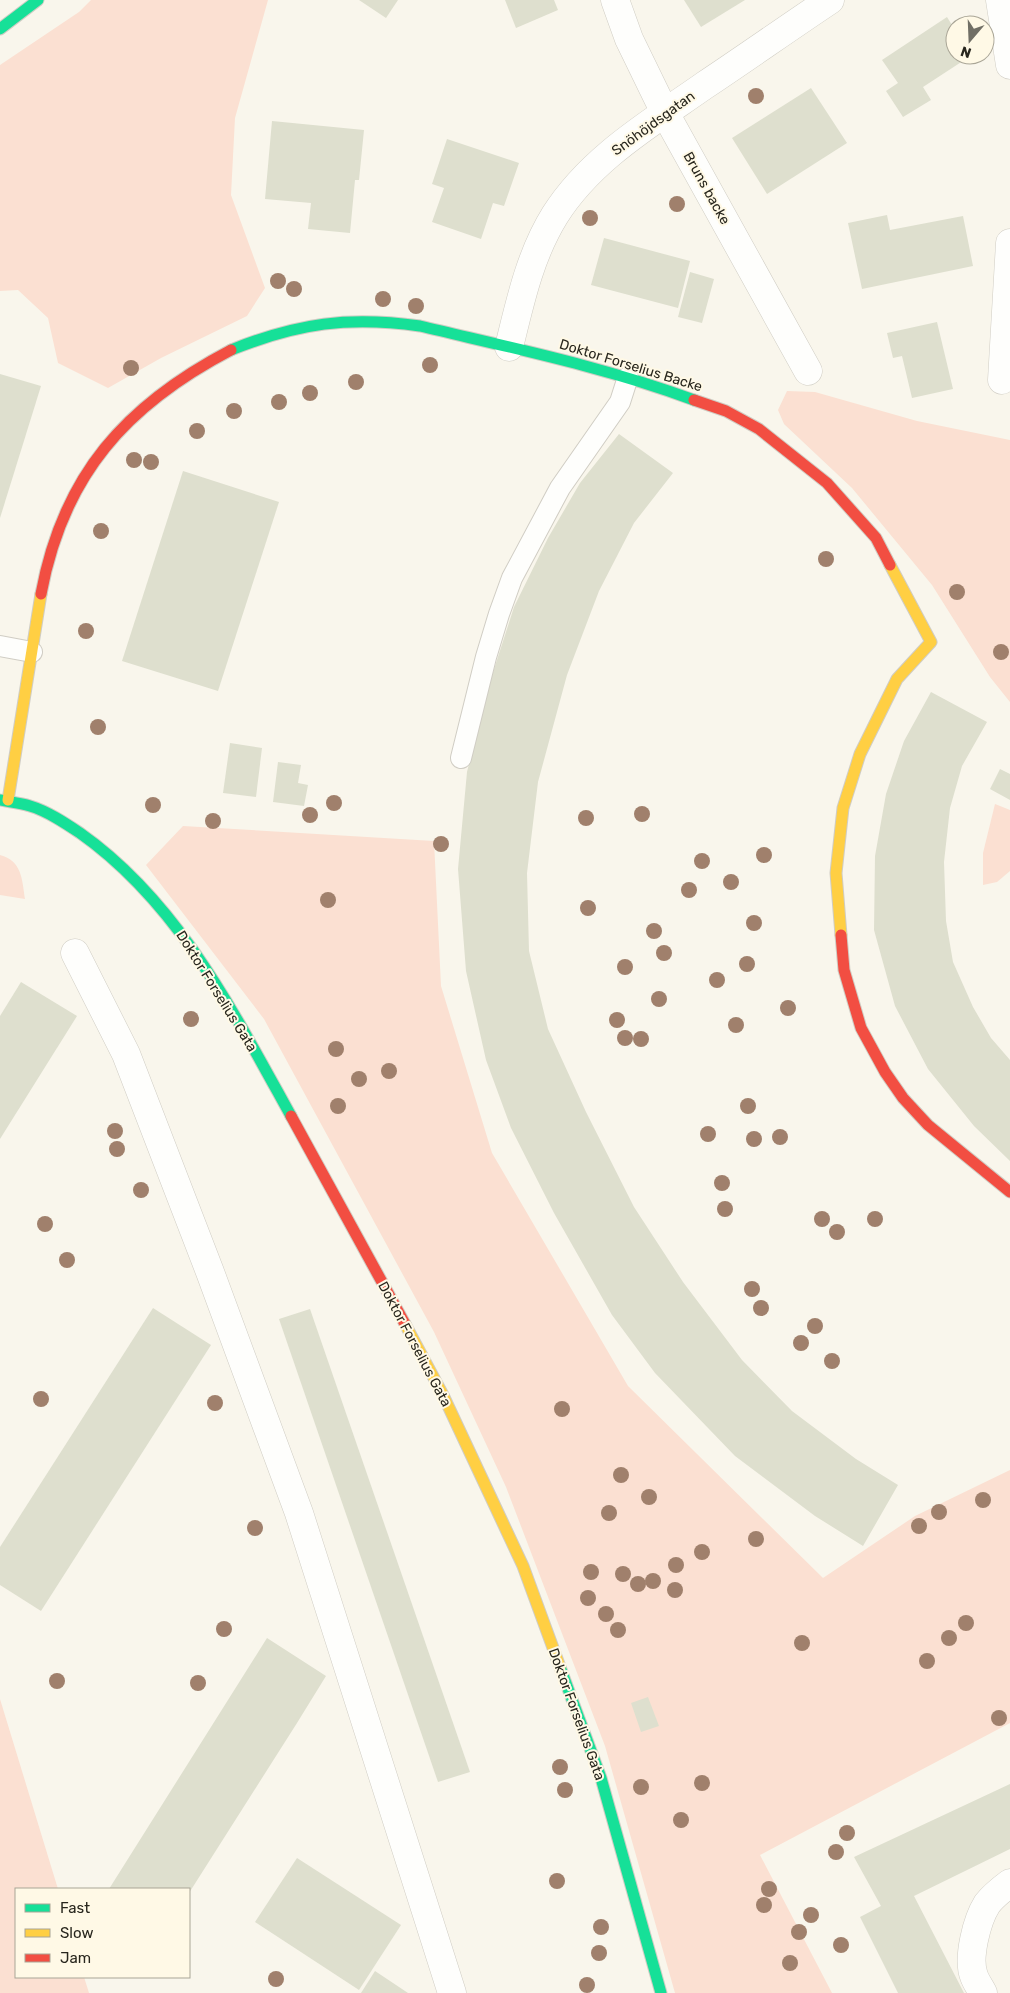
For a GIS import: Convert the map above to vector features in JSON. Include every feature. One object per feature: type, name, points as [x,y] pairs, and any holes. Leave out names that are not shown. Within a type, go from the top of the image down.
[{"type":"street","points":[[0,29],[38,0]]},
{"type":"street","name":"Bruns backe","points":[[615,0],[629,39],[665,113],[808,371]]},
{"type":"street","name":"Snöhöjdsgatan","points":[[509,347],[526,280],[542,241],[555,216],[576,187],[612,151],[830,0]]},
{"type":"street","points":[[1000,0],[1010,65]]},
{"type":"street","points":[[1002,380],[1010,243]]},
{"type":"street","name":"Doktor Forselius Backe","points":[[4,800],[32,652],[40,598],[59,527],[87,470],[127,421],[177,380],[207,362],[247,344],[291,329],[341,321],[396,322],[509,347],[628,377],[718,408],[759,428],[827,483],[876,538],[931,642],[897,680],[860,754],[843,808],[836,873],[844,970],[861,1028],[885,1072],[903,1098],[928,1125],[1010,1192]]},
{"type":"street","name":"Doktor Forselius Gata","points":[[4,800],[31,806],[68,825],[101,848],[159,905],[198,957],[244,1031],[352,1225],[443,1396],[523,1566],[600,1778],[661,1993]]},
{"type":"street","points":[[75,953],[126,1054],[299,1513],[452,1993]]},
{"type":"street","points":[[983,1993],[973,1975],[972,1952],[977,1930],[987,1904],[1000,1890],[1010,1883]]},
{"type":"lane","points":[[461,758],[498,614],[512,578],[560,488],[620,402],[628,377]]},
{"type":"lane","points":[[0,646],[32,652]]},
{"type":"shaded area","points":[[91,0],[268,0],[235,118],[231,195],[265,288],[247,316],[161,358],[108,388],[58,363],[48,318],[18,290],[0,291],[0,65],[79,12]]},
{"type":"shaded area","points":[[787,391],[815,392],[917,421],[1010,440],[1010,702],[990,677],[932,585],[852,488],[784,424],[778,410]]},
{"type":"shaded area","points":[[995,804],[1010,810],[1010,871],[997,882],[983,885],[983,853]]},
{"type":"shaded area","points":[[183,826],[434,841],[441,986],[492,1153],[628,1386],[823,1578],[915,1516],[1010,1470],[1010,1723],[760,1855],[832,1993],[675,1993],[605,1746],[506,1487],[434,1332],[264,1019],[146,865]]},
{"type":"shaded area","points":[[0,855],[17,866],[22,878],[25,899],[0,895]]},
{"type":"shaded area","points":[[0,1699],[58,1888],[15,1888],[15,1978],[84,1978],[89,1993],[0,1993]]},
{"type":"building","points":[[359,0],[398,0],[386,18]]},
{"type":"building","points":[[505,0],[554,0],[558,10],[516,28]]},
{"type":"building","points":[[684,0],[745,0],[701,27]]},
{"type":"building","points":[[945,18],[945,65],[957,65],[923,87],[931,100],[903,117],[886,91],[898,83],[882,60]]},
{"type":"building","points":[[811,88],[847,143],[767,194],[732,138]]},
{"type":"building","points":[[272,121],[364,130],[359,180],[355,180],[350,233],[308,229],[311,203],[265,199]]},
{"type":"building","points":[[447,139],[519,163],[504,206],[493,203],[481,239],[432,222],[444,188],[432,184]]},
{"type":"building","points":[[887,215],[890,230],[963,216],[973,266],[862,289],[848,223]]},
{"type":"building","points":[[604,238],[690,261],[678,308],[591,285]]},
{"type":"building","points":[[690,272],[714,279],[702,323],[678,317]]},
{"type":"building","points":[[937,322],[953,389],[912,398],[902,356],[893,358],[887,333]]},
{"type":"building","points":[[0,374],[41,386],[0,518]]},
{"type":"building","points":[[619,434],[673,473],[634,523],[599,591],[567,675],[538,782],[527,873],[529,951],[548,1029],[586,1112],[634,1207],[683,1282],[742,1360],[792,1411],[856,1459],[898,1485],[863,1546],[815,1516],[735,1456],[655,1373],[612,1315],[554,1213],[511,1128],[486,1060],[466,971],[458,869],[467,772],[486,694],[514,607],[548,538],[580,483]]},
{"type":"building","points":[[183,471],[279,502],[218,691],[122,661]]},
{"type":"building","points":[[931,692],[987,722],[962,766],[950,808],[944,862],[946,921],[953,962],[973,1007],[991,1038],[1010,1060],[1010,1161],[974,1126],[928,1069],[895,1006],[874,930],[875,856],[886,794],[904,741]]},
{"type":"building","points":[[230,743],[262,748],[256,797],[223,793]]},
{"type":"building","points":[[278,762],[301,765],[298,783],[308,785],[304,806],[273,802]]},
{"type":"building","points":[[1000,769],[1010,774],[1010,800],[990,789]]},
{"type":"building","points":[[21,982],[77,1016],[0,1139],[0,1016]]},
{"type":"building","points":[[153,1308],[211,1345],[41,1611],[0,1585],[0,1547]]},
{"type":"building","points":[[310,1309],[470,1772],[438,1782],[279,1319]]},
{"type":"building","points":[[267,1638],[326,1676],[190,1891],[190,1888],[110,1888]]},
{"type":"building","points":[[648,1697],[659,1726],[641,1732],[631,1703]]},
{"type":"building","points":[[1010,1784],[1010,1849],[914,1896],[964,1993],[898,1993],[860,1917],[881,1906],[854,1857]]},
{"type":"building","points":[[297,1858],[401,1925],[359,1990],[255,1922]]},
{"type":"building","points":[[375,1971],[408,1993],[361,1993]]},
{"type":"traffic: fast","points":[[0,29],[38,0]]},
{"type":"traffic: fast","points":[[231,350],[279,333],[324,324],[347,322],[394,323],[420,326],[558,359],[627,378],[694,400]]},
{"type":"traffic: fast","points":[[0,800],[36,808],[62,821],[115,861],[146,892],[175,926],[225,999],[291,1116]]},
{"type":"traffic: fast","points":[[560,1667],[601,1778],[661,1993]]},
{"type":"traffic: slow","points":[[841,935],[836,873],[843,808],[860,754],[897,679],[931,642],[890,565]]},
{"type":"traffic: slow","points":[[8,800],[41,594]]},
{"type":"traffic: slow","points":[[405,1324],[443,1395],[523,1566],[560,1667]]},
{"type":"traffic: jam","points":[[41,594],[51,552],[65,513],[83,479],[105,448],[131,420],[160,395],[194,371],[231,350]]},
{"type":"traffic: jam","points":[[694,400],[726,411],[759,429],[827,483],[876,538],[890,565]]},
{"type":"traffic: jam","points":[[841,935],[844,970],[861,1028],[885,1072],[903,1098],[928,1125],[1010,1192]]},
{"type":"traffic: jam","points":[[291,1116],[405,1324]]}]
